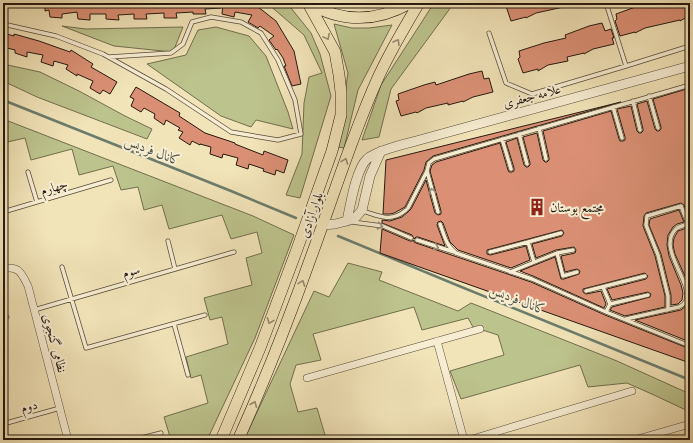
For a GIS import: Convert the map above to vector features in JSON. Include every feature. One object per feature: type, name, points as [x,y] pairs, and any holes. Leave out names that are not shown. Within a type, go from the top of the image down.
[{"type":"main road","points":[[308,3],[335,15],[360,18],[384,15],[398,10],[410,3]]},
{"type":"main road","name":"بلوار آزادی","points":[[221,440],[260,348],[296,252],[332,151],[341,115],[340,75],[334,52],[308,3]]},
{"type":"main road","name":"بلوار آزادی","points":[[238,440],[277,350],[348,154],[377,80],[419,3]]},
{"type":"street","name":"علامه جعفری","points":[[347,221],[352,194],[362,166],[367,158],[381,151],[690,66]]},
{"type":"street","points":[[322,225],[347,221],[356,217],[362,210],[370,176],[381,151]]},
{"type":"street","name":"نظامی گنجوی","points":[[3,270],[8,268],[22,273],[28,286],[68,440]]},
{"type":"street","points":[[307,378],[480,329]]},
{"type":"street","points":[[437,341],[464,440]]},
{"type":"street","points":[[469,440],[632,391]]},
{"type":"street","points":[[634,440],[690,424]]},
{"type":"lane","points":[[606,3],[626,66]]},
{"type":"lane","points":[[3,24],[56,36],[109,57],[166,89],[230,132],[278,140],[301,134],[295,100],[278,60],[261,34],[242,22],[211,17],[192,22],[183,44],[171,53],[109,57]]},
{"type":"lane","points":[[489,33],[506,83],[532,94],[690,46]]},
{"type":"lane","points":[[362,210],[388,218],[398,216],[407,209],[427,170],[429,163],[434,159],[690,85]]},
{"type":"lane","points":[[649,96],[658,128]]},
{"type":"lane","points":[[633,101],[640,130]]},
{"type":"lane","points":[[613,107],[622,138]]},
{"type":"lane","points":[[539,128],[546,159]]},
{"type":"lane","points":[[519,134],[527,164]]},
{"type":"lane","points":[[502,139],[511,170]]},
{"type":"lane","points":[[427,170],[438,212]]},
{"type":"lane","points":[[28,172],[37,202]]},
{"type":"lane","name":"چهارم","points":[[3,212],[111,180]]},
{"type":"lane","points":[[625,320],[679,308],[688,302],[688,291],[670,247],[670,237],[676,228],[689,224],[681,206],[647,216],[646,225],[658,255],[668,296],[668,310]]},
{"type":"lane","points":[[347,221],[383,226],[411,238]]},
{"type":"lane","points":[[440,224],[450,248],[456,253]]},
{"type":"lane","points":[[490,252],[561,234]]},
{"type":"lane","points":[[417,240],[532,279],[606,312],[690,346]]},
{"type":"lane","points":[[168,241],[176,269]]},
{"type":"lane","points":[[528,242],[534,262]]},
{"type":"lane","points":[[510,272],[557,252],[573,250]]},
{"type":"lane","name":"سوم","points":[[34,310],[234,252]]},
{"type":"lane","points":[[557,252],[563,276],[577,272]]},
{"type":"lane","points":[[62,267],[86,348],[205,315]]},
{"type":"lane","points":[[586,291],[645,276]]},
{"type":"lane","points":[[603,287],[610,304],[606,312]]},
{"type":"lane","points":[[610,304],[648,295]]},
{"type":"lane","points":[[174,324],[188,375]]},
{"type":"lane","name":"دوم","points":[[3,424],[60,408]]},
{"type":"lane","points":[[133,440],[161,433]]},
{"type":"green space","points":[[267,3],[287,3],[311,33],[320,54],[331,96],[300,198],[286,195],[302,154],[304,103],[309,77],[322,73],[304,35]]},
{"type":"green space","points":[[434,3],[454,3],[391,89],[379,137],[362,140],[381,85]]},
{"type":"green space","points":[[334,24],[352,28],[369,28],[392,25],[358,90],[344,148],[337,147],[348,73]]},
{"type":"green space","points":[[62,26],[86,29],[183,27],[173,52],[114,46]]},
{"type":"green space","points":[[216,27],[249,36],[266,56],[288,112],[293,129],[256,120],[251,127],[221,116],[147,64],[186,55],[198,30]]},
{"type":"green space","points":[[3,64],[40,72],[152,129],[147,139],[37,97],[3,81]]},
{"type":"green space","points":[[3,119],[253,216],[294,235],[255,338],[207,440],[171,440],[164,417],[208,403],[201,375],[191,378],[186,357],[228,344],[222,317],[210,320],[204,298],[252,285],[246,258],[262,253],[257,232],[231,239],[222,215],[169,229],[162,205],[144,210],[138,187],[121,190],[113,166],[79,175],[72,149],[31,160],[25,138],[3,143]]},
{"type":"green space","points":[[348,263],[382,272],[379,280],[458,311],[471,303],[617,361],[690,394],[690,412],[627,383],[588,387],[580,365],[461,399],[450,371],[504,355],[498,335],[473,327],[468,318],[422,330],[414,307],[313,334],[321,360],[296,365],[290,384],[298,412],[317,408],[325,435],[308,440],[244,440],[314,291],[329,297]]},
{"type":"building","points":[[45,3],[221,3],[221,8],[205,9],[206,14],[193,14],[193,12],[176,13],[177,18],[164,18],[164,13],[146,14],[147,19],[134,19],[134,14],[118,15],[119,20],[106,19],[106,14],[90,14],[90,20],[78,19],[77,12],[62,14],[62,18],[50,17],[49,10],[45,11]]},
{"type":"building","points":[[223,3],[253,3],[276,21],[294,51],[301,84],[292,86],[284,66],[286,66],[283,58],[269,40],[274,36],[260,26],[258,28],[248,22],[252,15],[235,12],[234,17],[222,14]]},
{"type":"building","points":[[510,3],[567,3],[568,6],[536,13],[526,18],[511,21],[506,6]]},
{"type":"building","points":[[651,3],[690,3],[690,17],[680,21],[645,28],[635,33],[620,36],[615,21],[617,19],[616,14]]},
{"type":"building","points":[[602,23],[605,31],[611,29],[614,44],[593,49],[584,54],[567,57],[568,61],[548,65],[538,71],[538,69],[523,73],[518,59],[520,57],[519,51],[566,38],[565,35]]},
{"type":"building","points":[[3,33],[14,36],[14,34],[39,41],[70,52],[71,50],[93,64],[91,67],[117,82],[110,94],[103,90],[100,94],[90,88],[93,81],[77,74],[77,76],[66,69],[68,65],[54,61],[53,66],[41,62],[43,55],[27,52],[27,57],[15,53],[15,50],[3,47]]},
{"type":"building","points":[[482,71],[484,79],[489,78],[493,92],[473,97],[463,102],[448,105],[448,103],[426,108],[417,113],[401,116],[396,101],[399,100],[398,94],[424,85],[435,82],[436,85]]},
{"type":"building","points":[[136,87],[180,113],[179,116],[205,133],[235,143],[263,155],[264,151],[288,160],[284,173],[276,170],[275,175],[263,171],[264,169],[249,164],[248,169],[236,165],[238,158],[223,154],[222,158],[210,154],[211,147],[200,145],[192,141],[190,145],[179,138],[183,132],[178,130],[180,128],[166,120],[164,125],[154,118],[155,114],[144,108],[141,112],[131,106],[134,99],[130,97]]},
{"type":"building","name":"مجتمع بوستان","points":[[690,88],[690,220],[684,205],[681,203],[646,213],[644,216],[643,226],[655,256],[665,296],[665,307],[625,316],[610,310],[612,307],[650,297],[651,294],[648,292],[612,300],[607,289],[646,279],[648,276],[645,273],[583,289],[583,292],[586,294],[601,291],[606,304],[604,308],[520,271],[555,257],[561,279],[579,274],[580,271],[577,269],[565,272],[561,256],[575,253],[576,250],[574,247],[556,250],[536,258],[532,244],[562,236],[564,233],[562,230],[487,250],[487,254],[490,255],[526,246],[530,260],[511,268],[458,250],[450,242],[441,221],[438,222],[437,225],[445,246],[418,237],[414,239],[412,235],[382,223],[382,220],[390,221],[402,217],[408,212],[426,180],[435,213],[438,215],[441,214],[430,171],[432,165],[436,162],[500,143],[508,170],[509,172],[512,172],[514,171],[514,168],[506,142],[517,138],[524,165],[528,167],[530,163],[523,137],[537,133],[543,160],[547,162],[549,158],[543,131],[611,111],[619,139],[620,141],[623,141],[625,140],[625,137],[617,109],[631,106],[637,131],[641,133],[643,129],[637,104],[647,101],[655,129],[659,131],[661,127],[653,99]]},
{"type":"building","points":[[621,102],[433,156],[426,162],[424,170],[405,207],[394,213],[383,214],[386,160]]},
{"type":"building","points":[[679,210],[684,222],[673,227],[668,235],[667,245],[669,256],[683,293],[682,300],[678,304],[671,305],[671,295],[661,254],[649,225],[650,219]]},
{"type":"building","points":[[690,227],[690,293],[688,283],[675,254],[673,245],[674,238],[678,231]]},
{"type":"building","points":[[382,229],[410,241],[414,240],[416,243],[531,282],[605,315],[690,349],[690,363],[380,253]]},
{"type":"building","points":[[690,293],[690,342],[635,320],[681,310],[689,303]]},
{"type":"waterway","name":"کانال فردیس","points":[[3,100],[296,218]]},
{"type":"waterway","name":"کانال فردیس","points":[[338,236],[690,380]]},
{"type":"place","name":"مجتمع بوستان","points":[[537,207]]}]
